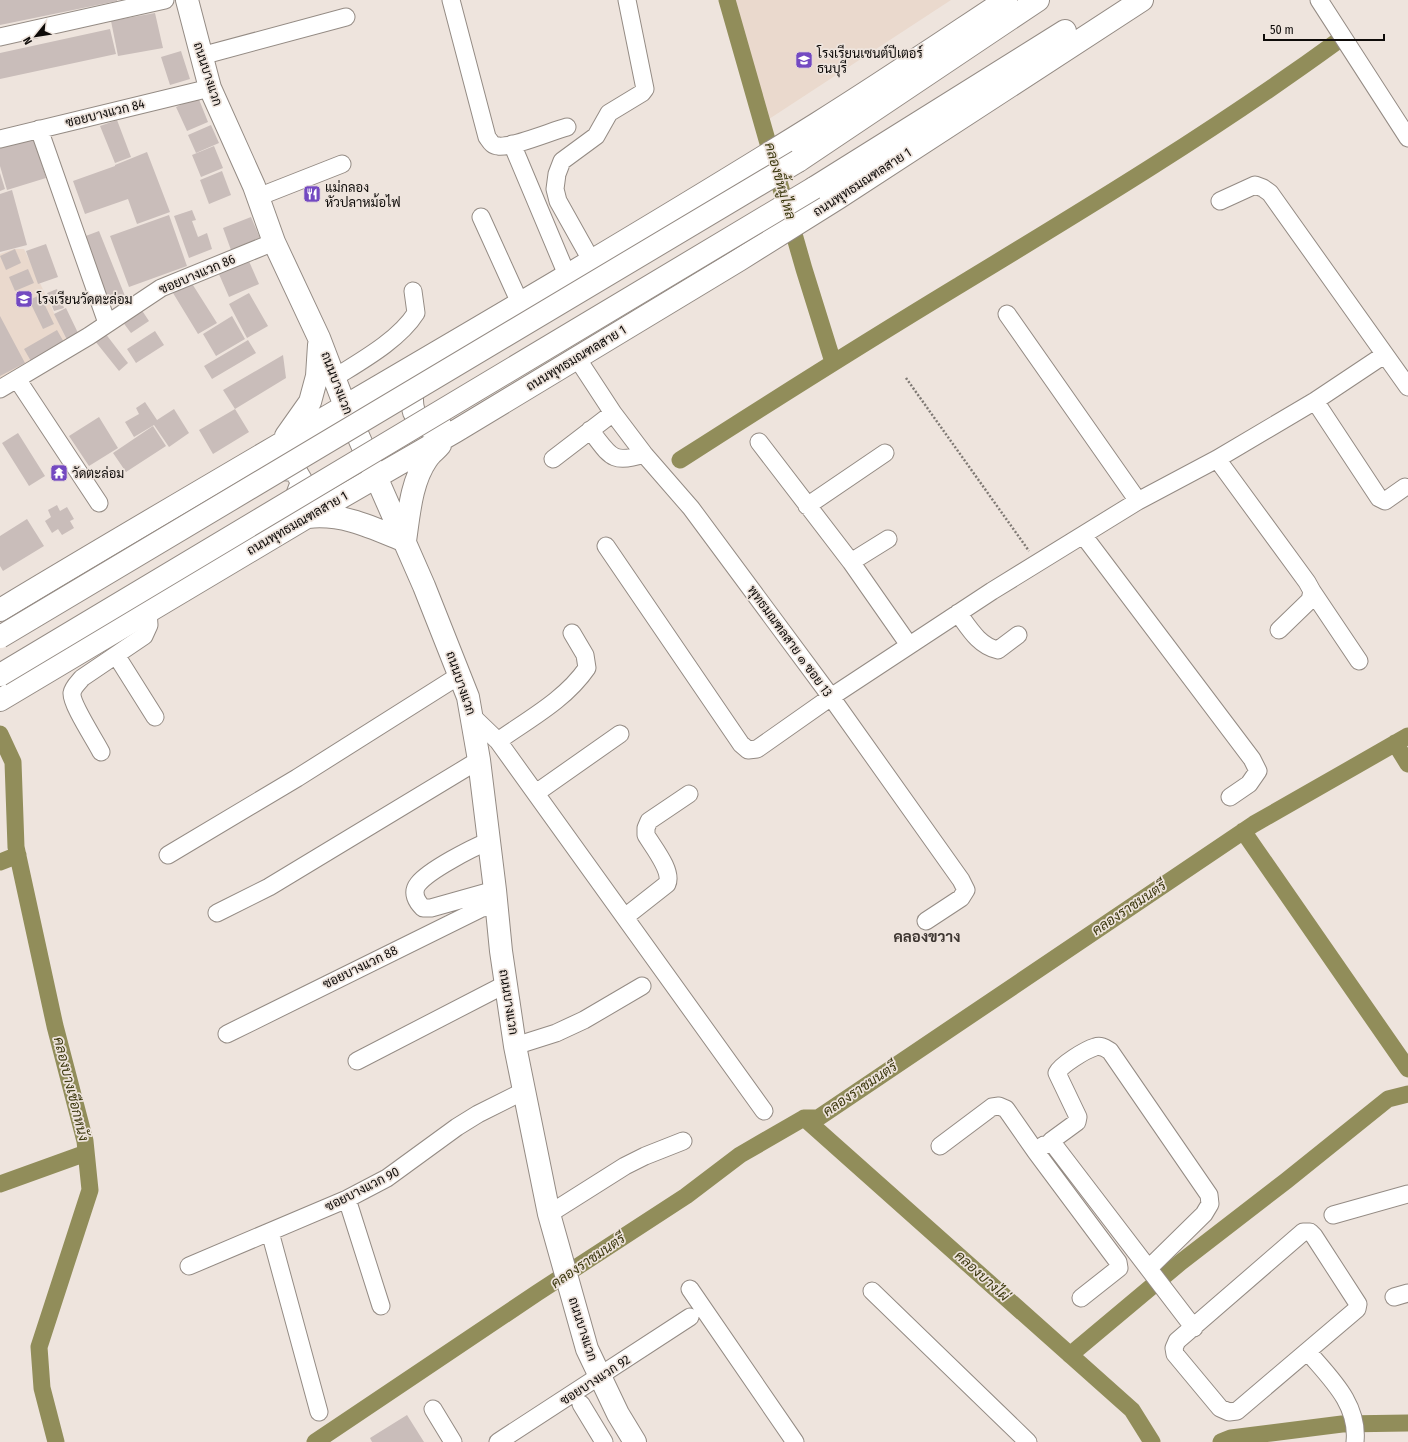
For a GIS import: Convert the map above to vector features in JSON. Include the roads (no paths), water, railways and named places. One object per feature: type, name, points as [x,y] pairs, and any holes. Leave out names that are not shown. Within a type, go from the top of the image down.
[{"type":"main road","name":"ถนนบางแวก","points":[[187,0],[210,88],[258,197],[274,242],[319,338],[345,406],[405,541],[468,697],[473,717],[479,760],[506,984],[524,1091],[551,1224],[579,1325],[599,1377],[618,1414],[635,1442]]},
{"type":"main road","points":[[5,607],[282,442],[520,303],[718,184],[821,121],[1006,0]]},
{"type":"main road","points":[[0,637],[798,161],[1038,0]]},
{"type":"main road","name":"ถนนพุทธมณฑลสาย 1","points":[[0,675],[814,188],[1116,0]]},
{"type":"main road","name":"ถนนพุทธมณฑลสาย 1","points":[[0,700],[307,517],[456,431],[739,260],[838,198],[1142,0]]},
{"type":"main road","points":[[472,331],[416,381],[412,396],[414,412],[427,426],[441,425],[503,402]]},
{"type":"main road","points":[[282,442],[310,402],[317,376],[319,338]]},
{"type":"main road","points":[[307,517],[324,515],[352,520],[405,541],[411,503],[418,477],[427,458],[456,431]]},
{"type":"main road","points":[[166,511],[262,468],[295,470],[302,482],[294,508],[231,562]]},
{"type":"street","points":[[0,37],[144,2],[165,0]]},
{"type":"street","points":[[451,0],[487,136],[491,144],[498,146],[512,144],[567,127]]},
{"type":"street","points":[[591,260],[558,200],[555,189],[557,174],[562,161],[596,136],[608,113],[642,93],[646,88],[627,0]]},
{"type":"street","points":[[1319,0],[1408,138]]},
{"type":"street","points":[[201,56],[346,17]]},
{"type":"street","name":"ซอยบางแวก 84","points":[[0,138],[210,88]]},
{"type":"street","points":[[39,129],[107,323]]},
{"type":"street","points":[[512,144],[567,275]]},
{"type":"street","points":[[258,197],[342,164]]},
{"type":"street","points":[[1220,201],[1254,185],[1263,188],[1270,193],[1408,387]]},
{"type":"street","points":[[481,217],[520,303]]},
{"type":"street","name":"ซอยบางแวก 86","points":[[0,389],[89,336],[161,288],[274,242]]},
{"type":"street","points":[[334,378],[377,349],[411,321],[416,313],[413,290]]},
{"type":"street","points":[[1007,314],[1138,501]]},
{"type":"street","points":[[606,546],[741,744],[748,750],[757,749],[909,645],[1037,563],[1138,501],[1217,459],[1315,401],[1384,355]]},
{"type":"street","name":"พุทธมณฑลสาย ๑ ซอย 13","points":[[577,358],[613,412],[644,454],[691,508],[831,697],[948,861],[966,890],[961,898],[926,921]]},
{"type":"street","points":[[17,379],[99,503]]},
{"type":"street","points":[[1315,401],[1379,498],[1385,501],[1405,487]]},
{"type":"street","points":[[553,459],[613,412]]},
{"type":"street","points":[[590,430],[608,453],[617,459],[629,459],[644,454]]},
{"type":"street","points":[[759,442],[851,562],[909,645]]},
{"type":"street","points":[[807,506],[885,453]]},
{"type":"street","points":[[1217,459],[1307,582],[1359,661]]},
{"type":"street","points":[[1083,535],[1252,759],[1258,771],[1249,784],[1230,797]]},
{"type":"street","points":[[851,562],[888,539]]},
{"type":"street","points":[[1279,630],[1310,600],[1312,591]]},
{"type":"street","points":[[101,752],[74,703],[72,694],[74,686],[82,678],[144,636],[149,625],[148,611]]},
{"type":"street","points":[[958,613],[978,640],[990,648],[998,650],[1018,635]]},
{"type":"street","points":[[498,741],[569,691],[587,668],[585,656],[572,633]]},
{"type":"street","points":[[116,655],[155,717]]},
{"type":"street","points":[[168,855],[297,778],[460,675]]},
{"type":"street","points":[[473,717],[498,741],[764,1111]]},
{"type":"street","points":[[536,793],[620,734]]},
{"type":"street","points":[[217,913],[269,887],[479,760]]},
{"type":"street","points":[[625,917],[667,884],[669,879],[668,872],[646,835],[646,828],[649,821],[689,794]]},
{"type":"street","points":[[489,841],[476,846],[432,873],[417,885],[415,892],[417,902],[423,908],[496,898]]},
{"type":"street","name":"ซอยบางแวก 88","points":[[227,1034],[482,908],[496,898]]},
{"type":"street","points":[[358,1061],[506,984]]},
{"type":"street","points":[[516,1046],[556,1033],[584,1020],[642,986]]},
{"type":"street","points":[[1036,1152],[1077,1122],[1078,1116],[1057,1073],[1060,1066],[1095,1047],[1104,1046],[1110,1051],[1209,1195],[1210,1204],[1204,1214],[1150,1270]]},
{"type":"street","name":"ซอยบางแวก 90","points":[[189,1266],[347,1199],[387,1178],[457,1127],[478,1114],[524,1091]]},
{"type":"street","points":[[940,1146],[992,1107],[999,1106],[1006,1109],[1118,1262],[1119,1268],[1081,1298]]},
{"type":"street","points":[[551,1224],[625,1166],[645,1156],[684,1141]]},
{"type":"street","points":[[1051,1141],[1194,1328]]},
{"type":"street","points":[[1333,1215],[1408,1194]]},
{"type":"street","points":[[347,1199],[381,1306]]},
{"type":"street","points":[[270,1232],[318,1412]]},
{"type":"street","points":[[1303,1232],[1310,1232],[1314,1236],[1358,1304],[1357,1309],[1237,1411],[1229,1412],[1220,1408],[1175,1354],[1174,1348],[1177,1342],[1194,1328],[1303,1232]]},
{"type":"street","points":[[690,1289],[795,1442]]},
{"type":"street","points":[[872,1290],[1028,1442]]},
{"type":"street","name":"ซอยบางแวก 92","points":[[498,1442],[690,1317]]},
{"type":"street","points":[[1308,1352],[1342,1392],[1352,1410],[1355,1439]]},
{"type":"street","points":[[581,1404],[604,1442]]},
{"type":"street","points":[[433,1409],[452,1442]]},
{"type":"waterway","name":"คลองขี้หมูไหล","points":[[727,0],[804,269],[833,362]]},
{"type":"waterway","points":[[680,460],[923,307],[1149,169],[1289,76],[1335,43]]},
{"type":"waterway","name":"คลองบางเชือกหนัง","points":[[0,734],[13,762],[16,847],[55,1026],[85,1141],[90,1190],[39,1347],[42,1388],[56,1442]]},
{"type":"waterway","name":"คลองราชมนตรี","points":[[315,1442],[537,1293],[686,1196],[740,1155],[804,1118],[818,1118],[1254,824],[1408,736]]},
{"type":"waterway","points":[[1395,743],[1408,764]]},
{"type":"waterway","points":[[1243,831],[1408,1069]]},
{"type":"waterway","points":[[0,862],[18,855]]},
{"type":"waterway","points":[[1070,1355],[1181,1262],[1286,1181],[1388,1099],[1408,1094]]},
{"type":"waterway","name":"คลองบางไผ่","points":[[804,1118],[1132,1410],[1152,1442]]},
{"type":"waterway","points":[[0,1184],[86,1153]]},
{"type":"waterway","points":[[1221,1442],[1231,1438],[1342,1424],[1408,1423]]},
{"type":"place","name":"โรงเรียนเซนต์ปีเตอร์ ธนบุรี","points":[[804,60]]},
{"type":"place","name":"แม่กลอง หัวปลาหม้อไฟ","points":[[312,194]]},
{"type":"place","name":"โรงเรียนวัดตะล่อม","points":[[24,299]]},
{"type":"place","name":"วัดตะล่อม","points":[[59,473]]},
{"type":"district","name":"คลองขวาง","points":[[927,937]]}]
